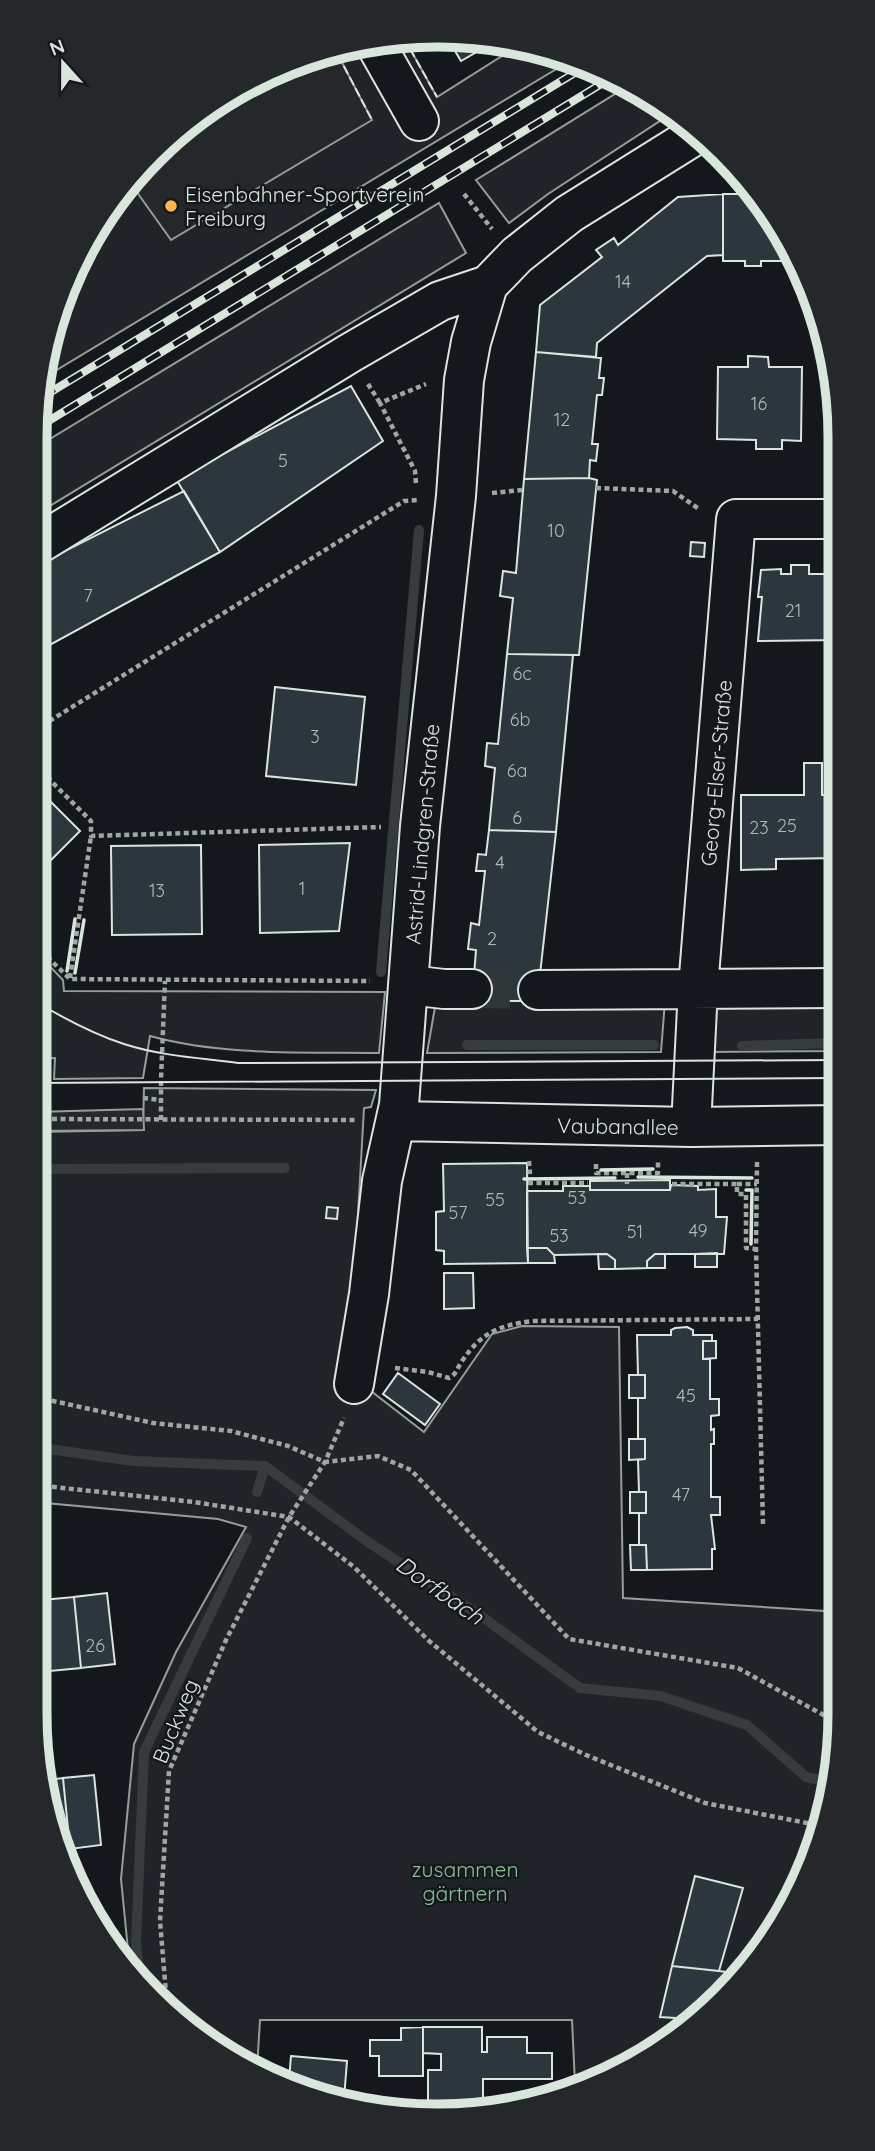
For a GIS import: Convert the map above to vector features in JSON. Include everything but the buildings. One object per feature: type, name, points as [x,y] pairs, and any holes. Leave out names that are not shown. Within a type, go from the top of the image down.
[{"type":"street","points":[[380,52],[419,121]]},
{"type":"street","name":"Astrid-Lindgren-Straße","points":[[47,539],[440,301],[488,285],[517,256],[569,214],[688,139]]},
{"type":"street","name":"Astrid-Lindgren-Straße","points":[[355,1384],[382,1181],[397,1121],[410,985],[420,826],[456,496],[464,380],[471,342],[488,285]]},
{"type":"street","points":[[736,519],[828,519]]},
{"type":"street","name":"Georg-Elser-Straße","points":[[691,1127],[698,988],[736,519]]},
{"type":"street","points":[[410,985],[472,989]]},
{"type":"street","points":[[538,990],[828,988]]},
{"type":"street","name":"Vaubanallee","points":[[397,1121],[691,1127],[828,1125]]},
{"type":"path","points":[[416,500],[415,471],[380,403],[439,378],[464,380]]},
{"type":"path","points":[[596,488],[673,491],[710,516],[736,519]]},
{"type":"path","points":[[47,723],[404,501],[456,496]]},
{"type":"path","points":[[47,777],[90,821],[91,836],[70,979]]},
{"type":"path","points":[[91,836],[377,827]]},
{"type":"path","points":[[47,957],[70,979],[384,981],[410,985]]},
{"type":"path","points":[[161,1120],[166,981]]},
{"type":"path","points":[[143,1098],[161,1100]]},
{"type":"path","points":[[47,1119],[397,1121]]},
{"type":"path","points":[[757,1126],[756,1248],[764,1525]]},
{"type":"path","points":[[626,1173],[627,1184]]},
{"type":"path","points":[[601,1174],[653,1173]]},
{"type":"path","points":[[528,1183],[588,1183]]},
{"type":"path","points":[[672,1184],[757,1184]]},
{"type":"path","points":[[737,1184],[737,1194],[746,1194],[746,1248],[756,1248]]},
{"type":"path","points":[[428,1372],[449,1378],[455,1375],[462,1362],[483,1338],[501,1326],[532,1321],[758,1319]]},
{"type":"path","name":"Buckweg","points":[[166,1993],[160,1921],[169,1771],[226,1640],[289,1517],[342,1428],[355,1384]]},
{"type":"path","points":[[47,1400],[153,1423],[231,1432],[288,1446],[324,1462],[377,1456],[411,1469],[569,1639],[738,1668],[828,1717]]},
{"type":"path","points":[[47,1486],[194,1502],[289,1517],[354,1567],[428,1640],[538,1732],[586,1755],[705,1803],[811,1824]]},
{"type":"green space","points":[[410,48],[437,97],[506,54],[560,67],[53,372],[61,336],[77,288],[113,221],[144,180],[180,144],[242,100],[265,87],[312,68],[361,55]]},
{"type":"green space","points":[[619,92],[663,119],[548,194],[509,223],[476,180]]},
{"type":"green space","points":[[439,203],[466,253],[47,508],[47,441]]},
{"type":"green space","points":[[47,963],[63,980],[64,991],[385,992],[379,1053],[234,1050],[150,1036],[143,1078],[54,1079],[55,1058],[47,1058]]},
{"type":"green space","points":[[472,1001],[665,1001],[661,1052],[427,1053],[435,1007]]},
{"type":"green space","points":[[715,1003],[828,1003],[828,1051],[710,1052]]},
{"type":"green space","name":"zusammen gärtnern","points":[[144,1088],[376,1090],[371,1107],[364,1108],[349,1374],[424,1432],[492,1334],[522,1326],[619,1327],[623,1598],[828,1611],[828,1714],[824,1764],[807,1839],[788,1886],[747,1951],[695,2007],[654,2038],[610,2064],[575,2079],[572,2020],[260,2020],[258,2060],[221,2038],[180,2007],[128,1951],[121,1879],[134,1744],[176,1652],[246,1527],[218,1519],[47,1503],[47,1132],[143,1130]]},
{"type":"shaded area","name":"Eisenbahner-Sportverein Freiburg","points":[[341,60],[372,120],[171,240],[136,190],[144,180],[180,144],[242,100],[288,77]]},
{"type":"shaded area","points":[[143,1109],[144,1130],[47,1131],[47,1112]]},
{"type":"waterway","points":[[381,972],[419,530]]},
{"type":"waterway","points":[[742,1046],[828,1043]]},
{"type":"waterway","points":[[467,1045],[654,1045]]},
{"type":"waterway","points":[[47,1169],[285,1168]]},
{"type":"waterway","name":"Dorfbach","points":[[47,1449],[133,1461],[265,1466],[368,1542],[481,1616],[580,1688],[661,1696],[747,1725],[806,1777],[821,1780]]},
{"type":"waterway","points":[[257,1492],[265,1466]]},
{"type":"waterway","points":[[138,1964],[136,1942],[144,1752],[247,1538]]},
{"type":"tunnel","points":[[472,989],[538,990]]},
{"type":"tram line","points":[[47,1008],[78,1025],[124,1044],[166,1054],[238,1063],[828,1060]]},
{"type":"tram line","points":[[47,1083],[828,1078]]},
{"type":"railway","points":[[50,392],[575,73]]},
{"type":"railway","points":[[48,422],[602,84]]},
{"type":"fence","points":[[410,48],[437,97]]},
{"type":"fence","points":[[341,60],[372,120]]},
{"type":"wall","points":[[67,971],[75,919]]},
{"type":"wall","points":[[75,973],[84,920]]},
{"type":"wall","points":[[601,1170],[653,1169]]},
{"type":"wall","points":[[638,1177],[752,1178]]},
{"type":"wall","points":[[524,1179],[615,1178]]},
{"type":"wall","points":[[746,1190],[752,1190],[751,1244]]},
{"type":"place","name":"Eisenbahner-Sportverein Freiburg","points":[[171,206]]}]
